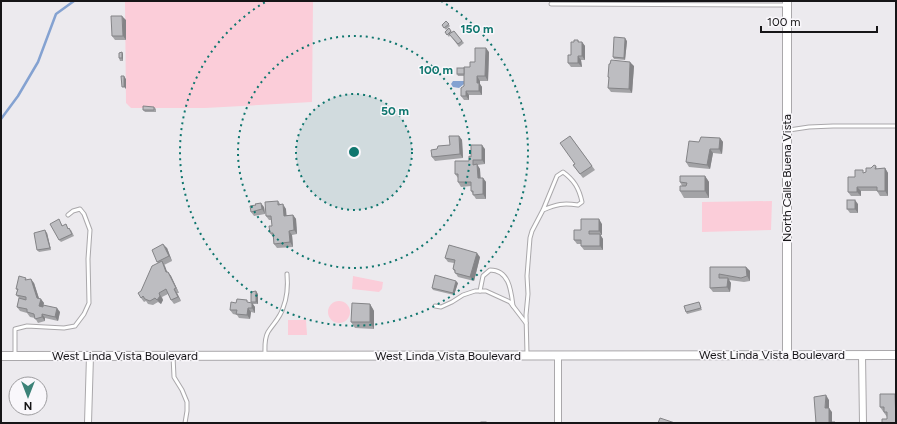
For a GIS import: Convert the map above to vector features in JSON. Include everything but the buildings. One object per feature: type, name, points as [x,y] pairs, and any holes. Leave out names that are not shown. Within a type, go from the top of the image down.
[{"type":"street","name":"North Calle Buena Vista","points":[[787,3],[787,355]]},
{"type":"street","points":[[862,355],[863,423]]},
{"type":"street","name":"West Linda Vista Boulevard","points":[[1,356],[896,355]]},
{"type":"street","points":[[88,423],[90,356]]},
{"type":"street","points":[[558,356],[558,423]]},
{"type":"lane","points":[[551,4],[787,3]]},
{"type":"lane","points":[[787,131],[809,127],[896,126]]},
{"type":"lane","points":[[528,356],[526,323],[528,303],[527,276],[530,238],[556,176],[563,172],[573,179],[580,191],[582,202],[578,205],[566,203],[557,204],[543,210]]},
{"type":"lane","points":[[15,356],[14,329],[27,326],[64,328],[75,326],[84,314],[89,303],[88,258],[90,230],[84,214],[80,209],[73,211],[68,215]]},
{"type":"lane","points":[[480,291],[483,276],[490,270],[497,270],[503,273],[507,281],[513,306]]},
{"type":"lane","points":[[265,356],[265,342],[268,333],[284,308],[288,284],[287,274]]},
{"type":"lane","points":[[435,306],[441,307],[463,295],[475,291],[486,291],[510,302],[526,323]]},
{"type":"lane","points":[[173,356],[174,377],[187,402],[185,423]]},
{"type":"shaded area","points":[[125,1],[313,1],[312,102],[205,108],[131,108],[126,103]]},
{"type":"shaded area","points":[[772,201],[771,230],[702,232],[702,202]]},
{"type":"shaded area","points":[[353,276],[383,282],[382,289],[379,292],[352,289]]},
{"type":"shaded area","points":[[335,301],[343,301],[350,308],[350,316],[343,323],[335,323],[328,316],[328,308]]},
{"type":"shaded area","points":[[288,320],[306,320],[307,335],[288,335]]},
{"type":"water","points":[[453,81],[464,81],[464,84],[459,88],[453,87],[451,84]]},
{"type":"waterway","points":[[1,119],[18,96],[38,62],[56,14],[74,1]]}]
